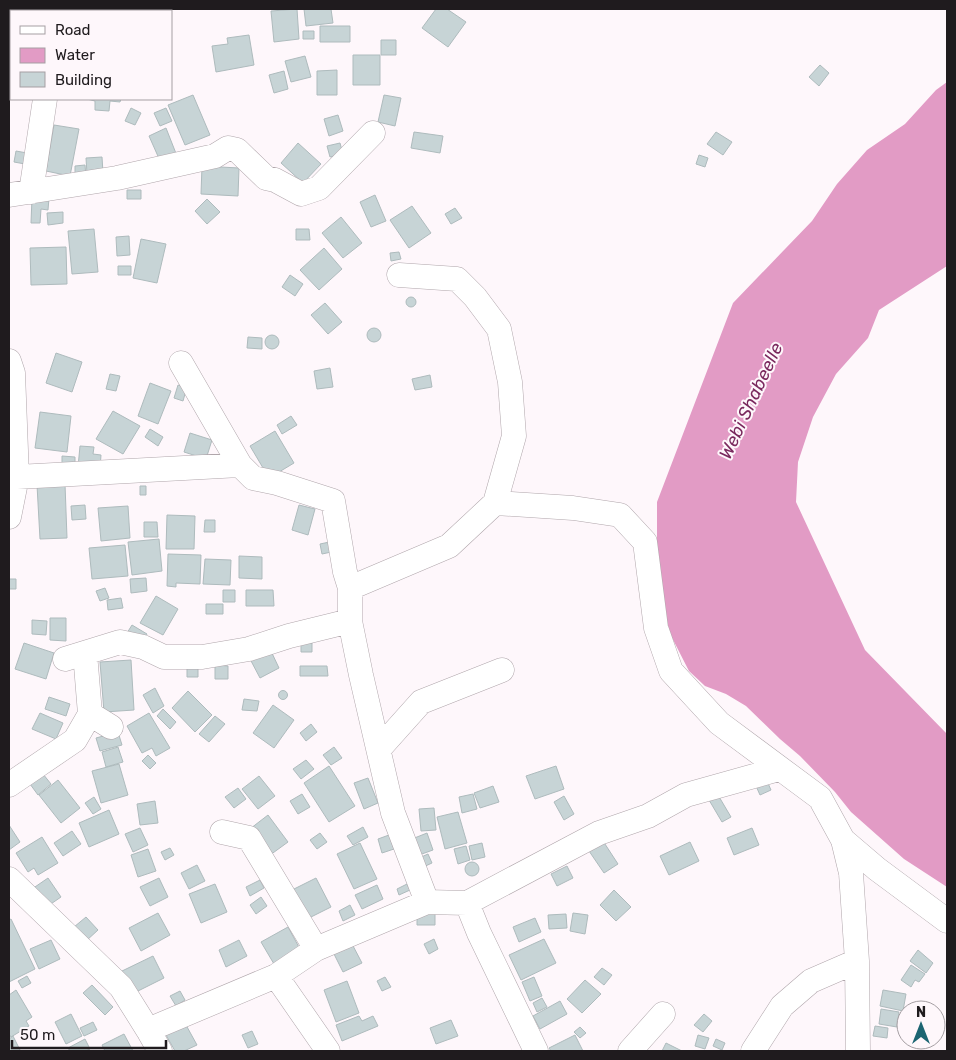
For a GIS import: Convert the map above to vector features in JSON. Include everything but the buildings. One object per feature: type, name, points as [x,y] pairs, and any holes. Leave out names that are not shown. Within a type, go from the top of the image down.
[{"type":"street","points":[[45,100],[20,193],[117,178],[215,156],[228,148],[237,150],[266,178],[275,180],[301,194],[320,188],[374,132]]},
{"type":"street","points":[[350,588],[449,546],[495,503],[514,436],[510,382],[499,329],[475,296],[457,279],[399,275]]},
{"type":"street","points":[[9,361],[13,373],[17,477],[9,517]]},
{"type":"street","points":[[181,363],[240,465],[253,478],[277,483],[333,501],[350,588],[350,621],[393,813],[427,902]]},
{"type":"street","points":[[17,477],[240,465]]},
{"type":"street","points":[[495,503],[572,508],[620,515],[645,542],[656,628],[671,671],[719,723],[779,770],[820,798],[843,840],[851,873],[857,961],[858,1051]]},
{"type":"street","points":[[111,727],[90,714],[75,656],[120,642],[143,647],[164,657],[202,657],[249,649],[289,636],[350,621]]},
{"type":"street","points":[[379,749],[421,702],[502,670]]},
{"type":"street","points":[[9,785],[75,740],[90,714]]},
{"type":"street","points":[[148,1030],[276,976],[316,949],[427,902],[466,903],[599,833],[648,816],[686,795],[779,770]]},
{"type":"street","points":[[222,832],[249,838],[316,949]]},
{"type":"street","points":[[843,840],[877,869],[947,922]]},
{"type":"street","points":[[9,879],[121,987],[160,1051]]},
{"type":"street","points":[[466,903],[479,934],[536,1051]]},
{"type":"street","points":[[753,1051],[782,1006],[811,981],[857,961]]},
{"type":"street","points":[[276,976],[328,1051]]},
{"type":"street","points":[[630,1051],[662,1014]]},
{"type":"water","name":"Webi Shabeelle","points":[[947,82],[947,266],[879,310],[868,338],[836,374],[813,417],[798,462],[796,502],[865,650],[947,734],[947,887],[904,859],[851,812],[835,792],[800,756],[746,706],[726,694],[705,686],[689,671],[665,624],[657,593],[657,502],[733,303],[812,221],[837,184],[867,150],[905,124],[936,90]]}]
